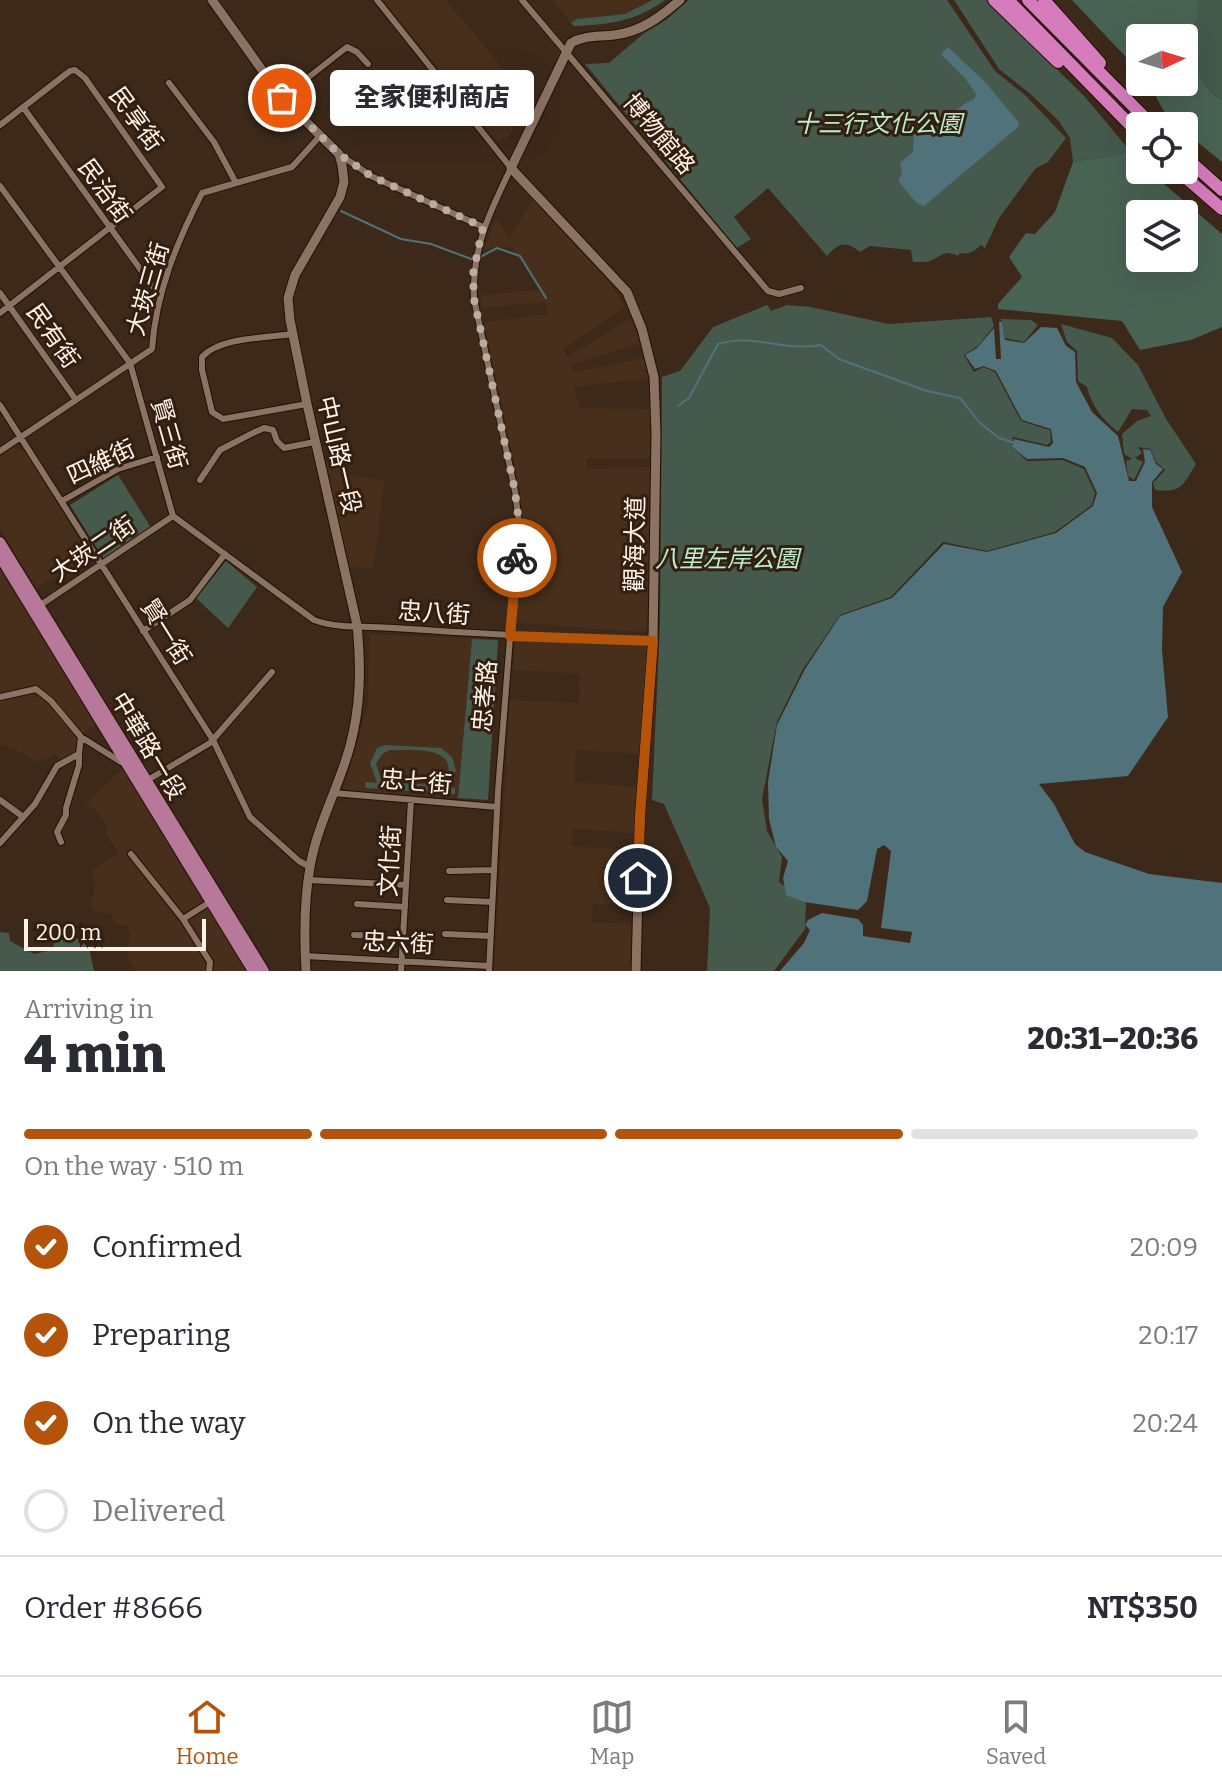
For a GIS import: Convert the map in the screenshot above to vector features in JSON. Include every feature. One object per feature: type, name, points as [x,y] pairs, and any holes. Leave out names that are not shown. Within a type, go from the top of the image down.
[{"type":"highway","points":[[994,0],[1073,78],[1094,88]]},
{"type":"highway","points":[[1008,0],[1126,121]]},
{"type":"highway","points":[[1028,0],[1138,112]]},
{"type":"highway","points":[[1044,0],[1136,101],[1142,112]]},
{"type":"highway","points":[[1198,169],[1222,190]]},
{"type":"highway","points":[[1193,184],[1222,209]]},
{"type":"main road","name":"中華路一段","points":[[0,542],[36,608],[253,971]]},
{"type":"main road","name":"中華路一段","points":[[0,557],[36,608]]},
{"type":"main road","name":"中華路一段","points":[[142,783],[264,971]]},
{"type":"street","points":[[212,0],[282,98],[339,154],[371,176],[483,227]]},
{"type":"street","points":[[377,0],[511,168]]},
{"type":"street","name":"博物館路","points":[[522,0],[768,291],[779,294],[801,288]]},
{"type":"street","points":[[566,52],[578,38],[625,33],[645,26],[680,0]]},
{"type":"street","points":[[282,98],[347,47],[357,52],[368,64]]},
{"type":"street","name":"忠孝路","points":[[489,969],[497,807],[519,523],[474,299],[473,274],[483,227],[566,52]]},
{"type":"street","name":"民享街","points":[[23,107],[70,71],[80,72],[162,187],[109,228]]},
{"type":"street","points":[[169,83],[214,142],[236,183],[292,167],[320,136]]},
{"type":"street","points":[[0,125],[23,107]]},
{"type":"street","name":"民治街","points":[[23,107],[159,295]]},
{"type":"street","name":"中山路一段","points":[[306,971],[310,867],[350,748],[361,686],[357,625],[315,442],[288,298],[290,286],[340,197],[344,182],[339,154]]},
{"type":"street","name":"觀海大道","points":[[511,168],[627,292],[642,329],[654,377],[653,641],[640,816],[636,971]]},
{"type":"street","name":"大崁三街","points":[[0,451],[152,349],[159,295],[184,229],[202,193],[236,183]]},
{"type":"street","name":"賢三街","points":[[0,186],[130,363],[173,516]]},
{"type":"street","points":[[0,313],[109,228]]},
{"type":"street","name":"民有街","points":[[0,293],[76,400]]},
{"type":"street","points":[[293,334],[227,342],[207,351],[202,357],[204,381],[214,415],[223,419],[307,404]]},
{"type":"street","name":"賢一街","points":[[0,405],[213,740],[250,817],[299,861],[310,867]]},
{"type":"street","points":[[251,413],[255,432]]},
{"type":"street","points":[[200,480],[220,450],[264,428],[273,430],[284,448],[315,442]]},
{"type":"street","name":"四維街","points":[[62,501],[118,469],[157,457]]},
{"type":"street","points":[[173,516],[314,620],[329,626],[357,625]]},
{"type":"street","name":"大崁二街","points":[[36,608],[173,516]]},
{"type":"street","points":[[143,631],[190,600],[225,554]]},
{"type":"street","name":"忠八街","points":[[357,625],[510,636],[653,641]]},
{"type":"street","points":[[142,783],[213,740],[272,672]]},
{"type":"street","points":[[0,697],[36,689],[51,701],[81,737],[121,762],[128,760]]},
{"type":"street","points":[[61,842],[57,832],[66,815],[79,765],[81,737]]},
{"type":"street","points":[[0,843],[35,804],[57,766],[79,754]]},
{"type":"street","name":"忠七街","points":[[333,793],[497,807]]},
{"type":"street","points":[[0,800],[22,816]]},
{"type":"street","name":"文化街","points":[[401,971],[411,800]]},
{"type":"street","points":[[131,854],[183,919],[210,962],[209,971]]},
{"type":"street","points":[[449,871],[494,870]]},
{"type":"street","points":[[309,880],[406,885]]},
{"type":"street","points":[[447,900],[492,902]]},
{"type":"street","points":[[183,919],[210,902]]},
{"type":"street","points":[[357,904],[405,907]]},
{"type":"street","points":[[445,934],[490,936]]},
{"type":"street","points":[[354,935],[403,937]]},
{"type":"street","name":"忠六街","points":[[305,956],[489,969]]},
{"type":"shaded area","points":[[383,0],[446,0],[510,77],[496,90],[519,119],[508,137],[498,142]]},
{"type":"shaded area","points":[[553,0],[653,0],[625,14],[577,19],[571,23]]},
{"type":"shaded area","points":[[533,200],[608,281],[625,307],[563,349],[567,357],[630,319],[641,343],[571,365],[574,372],[644,358],[648,379],[574,387],[580,408],[652,409],[651,458],[586,458],[587,469],[650,467],[648,610],[647,629],[643,632],[515,621],[522,534],[520,492],[484,322],[548,314],[544,302],[482,308],[481,295],[539,290],[512,247],[484,249],[496,218],[509,238]]},
{"type":"shaded area","points":[[14,447],[25,451],[92,560],[68,578],[64,572],[36,588],[0,529],[0,457]]},
{"type":"shaded area","points":[[327,462],[349,468],[350,476],[384,480],[374,568],[347,567]]},
{"type":"shaded area","points":[[0,566],[97,724],[79,737],[76,752],[61,761],[55,754],[39,762],[13,748],[0,745]]},
{"type":"shaded area","points":[[369,634],[472,639],[458,798],[346,791],[344,788],[368,706]]},
{"type":"shaded area","points":[[515,640],[648,647],[642,754],[576,750],[574,782],[639,787],[637,833],[573,829],[571,846],[637,850],[633,906],[593,904],[592,922],[633,924],[630,971],[494,971],[510,700],[579,703],[580,674],[513,670]]},
{"type":"shaded area","points":[[121,770],[247,971],[135,971],[126,949],[130,938],[128,925],[121,926],[114,922],[111,914],[95,912],[88,900],[94,896],[92,869],[119,854],[105,831],[108,827],[96,810],[85,804]]},
{"type":"green space","points":[[653,0],[665,0],[644,13],[610,23],[574,26],[571,23],[577,19],[625,14]]},
{"type":"green space","name":"十三行文化公園","points":[[689,0],[947,0],[995,71],[1025,95],[1066,138],[1048,162],[1035,169],[999,218],[985,248],[981,245],[972,252],[958,256],[945,253],[927,262],[913,262],[911,250],[870,246],[860,252],[846,245],[839,246],[827,256],[768,188],[734,217],[751,239],[737,248],[585,64],[609,63]]},
{"type":"green space","points":[[954,0],[987,0],[1085,97],[1126,146],[1126,153],[1073,162],[1070,138],[1058,120],[999,69]]},
{"type":"green space","points":[[1072,0],[1197,0],[1195,24],[1126,24],[1126,57]]},
{"type":"green space","points":[[1197,0],[1222,0],[1222,100],[1211,92],[1198,75]]},
{"type":"green space","points":[[1198,75],[1211,92],[1222,100],[1222,162],[1198,142],[1198,112],[1165,112],[1156,96],[1198,96]]},
{"type":"green space","points":[[1126,153],[1126,184],[1164,184],[1183,200],[1126,200],[1126,272],[1198,272],[1198,213],[1222,234],[1222,327],[1191,340],[1140,350],[1122,321],[998,309],[998,304],[1022,277],[1009,257],[1026,233],[1035,234],[1055,212],[1073,162]]},
{"type":"green space","name":"八里左岸公園","points":[[767,305],[771,311],[787,305],[811,307],[889,324],[991,317],[994,326],[978,346],[964,355],[974,372],[983,367],[995,372],[1021,421],[1050,430],[1051,442],[1047,445],[1013,437],[1012,447],[1027,461],[1063,460],[1084,469],[1095,493],[1092,505],[1055,532],[987,551],[943,542],[891,597],[840,615],[803,669],[777,722],[762,799],[767,831],[782,857],[779,882],[806,903],[805,929],[774,971],[707,971],[710,908],[664,804],[652,800],[660,623],[662,377],[680,371],[713,327]]},
{"type":"green space","points":[[1001,319],[1031,320],[1038,325],[1024,342],[1005,338]]},
{"type":"green space","points":[[1061,324],[1112,338],[1138,365],[1165,417],[1196,464],[1181,486],[1171,490],[1155,490],[1153,483],[1165,470],[1156,462],[1150,449],[1138,447],[1142,453],[1135,458],[1143,462],[1134,480],[1128,476],[1126,461],[1132,459],[1124,454],[1122,434],[1137,421],[1151,416],[1147,410],[1132,409],[1118,432],[1108,423],[1095,407],[1087,387],[1078,381],[1077,351],[1067,342]]},
{"type":"green space","points":[[118,475],[152,529],[104,559],[70,505]]},
{"type":"green space","points":[[226,561],[257,587],[228,628],[196,598]]},
{"type":"green space","points":[[472,639],[498,640],[488,800],[458,798]]},
{"type":"green space","points":[[385,745],[441,748],[452,757],[456,771],[445,787],[455,788],[455,794],[366,788],[365,782],[377,783],[370,763],[377,748]],"holes":[[[390,750],[419,750],[438,754],[445,759],[448,776],[435,785],[388,782],[380,776],[376,764],[382,754]]]},
{"type":"green space","points":[[59,931],[88,943],[94,971],[0,971],[0,932],[9,933],[10,941],[34,954],[52,950]]},
{"type":"water","points":[[948,47],[986,83],[1019,123],[924,206],[917,203],[898,181],[902,174],[900,163],[913,152],[914,134],[944,119],[974,99],[976,94],[941,54]]},
{"type":"water","points":[[999,322],[1002,322],[1005,340],[1024,343],[1041,327],[1057,328],[1066,346],[1075,352],[1076,382],[1092,412],[1118,436],[1129,481],[1136,481],[1145,462],[1143,449],[1150,450],[1156,464],[1163,469],[1152,482],[1152,507],[1182,572],[1163,607],[1162,650],[1168,717],[1128,776],[1039,784],[1054,804],[1075,844],[1085,852],[1149,874],[1222,883],[1222,971],[780,971],[804,943],[810,930],[805,925],[808,920],[822,913],[858,919],[863,925],[863,936],[910,943],[912,932],[881,928],[891,851],[884,845],[877,849],[867,901],[858,910],[804,902],[786,895],[783,878],[788,861],[776,847],[769,819],[768,782],[777,725],[805,669],[840,616],[892,598],[944,544],[987,552],[1056,533],[1093,506],[1097,493],[1085,467],[1063,458],[1027,459],[1012,447],[1014,439],[1049,447],[1053,443],[1051,429],[1022,420],[996,371],[983,366],[975,369],[965,355],[977,348],[994,328],[996,359],[1001,359]]},
{"type":"waterway","points":[[341,211],[401,239],[431,244],[474,260]]},
{"type":"waterway","points":[[482,256],[497,248],[520,256],[546,298]]},
{"type":"waterway","points":[[678,406],[689,398],[718,344],[744,340],[807,347],[821,345],[839,359],[927,391],[960,398],[980,423],[999,438],[1015,443]]},
{"type":"way so far","points":[[282,98],[339,154],[371,176],[483,227],[473,274],[474,299],[515,491],[519,523],[517,558]]},
{"type":"place","name":"全家便利商店","points":[[282,98]]},
{"type":"route","points":[[517,558],[510,636],[653,641],[638,878]]}]
